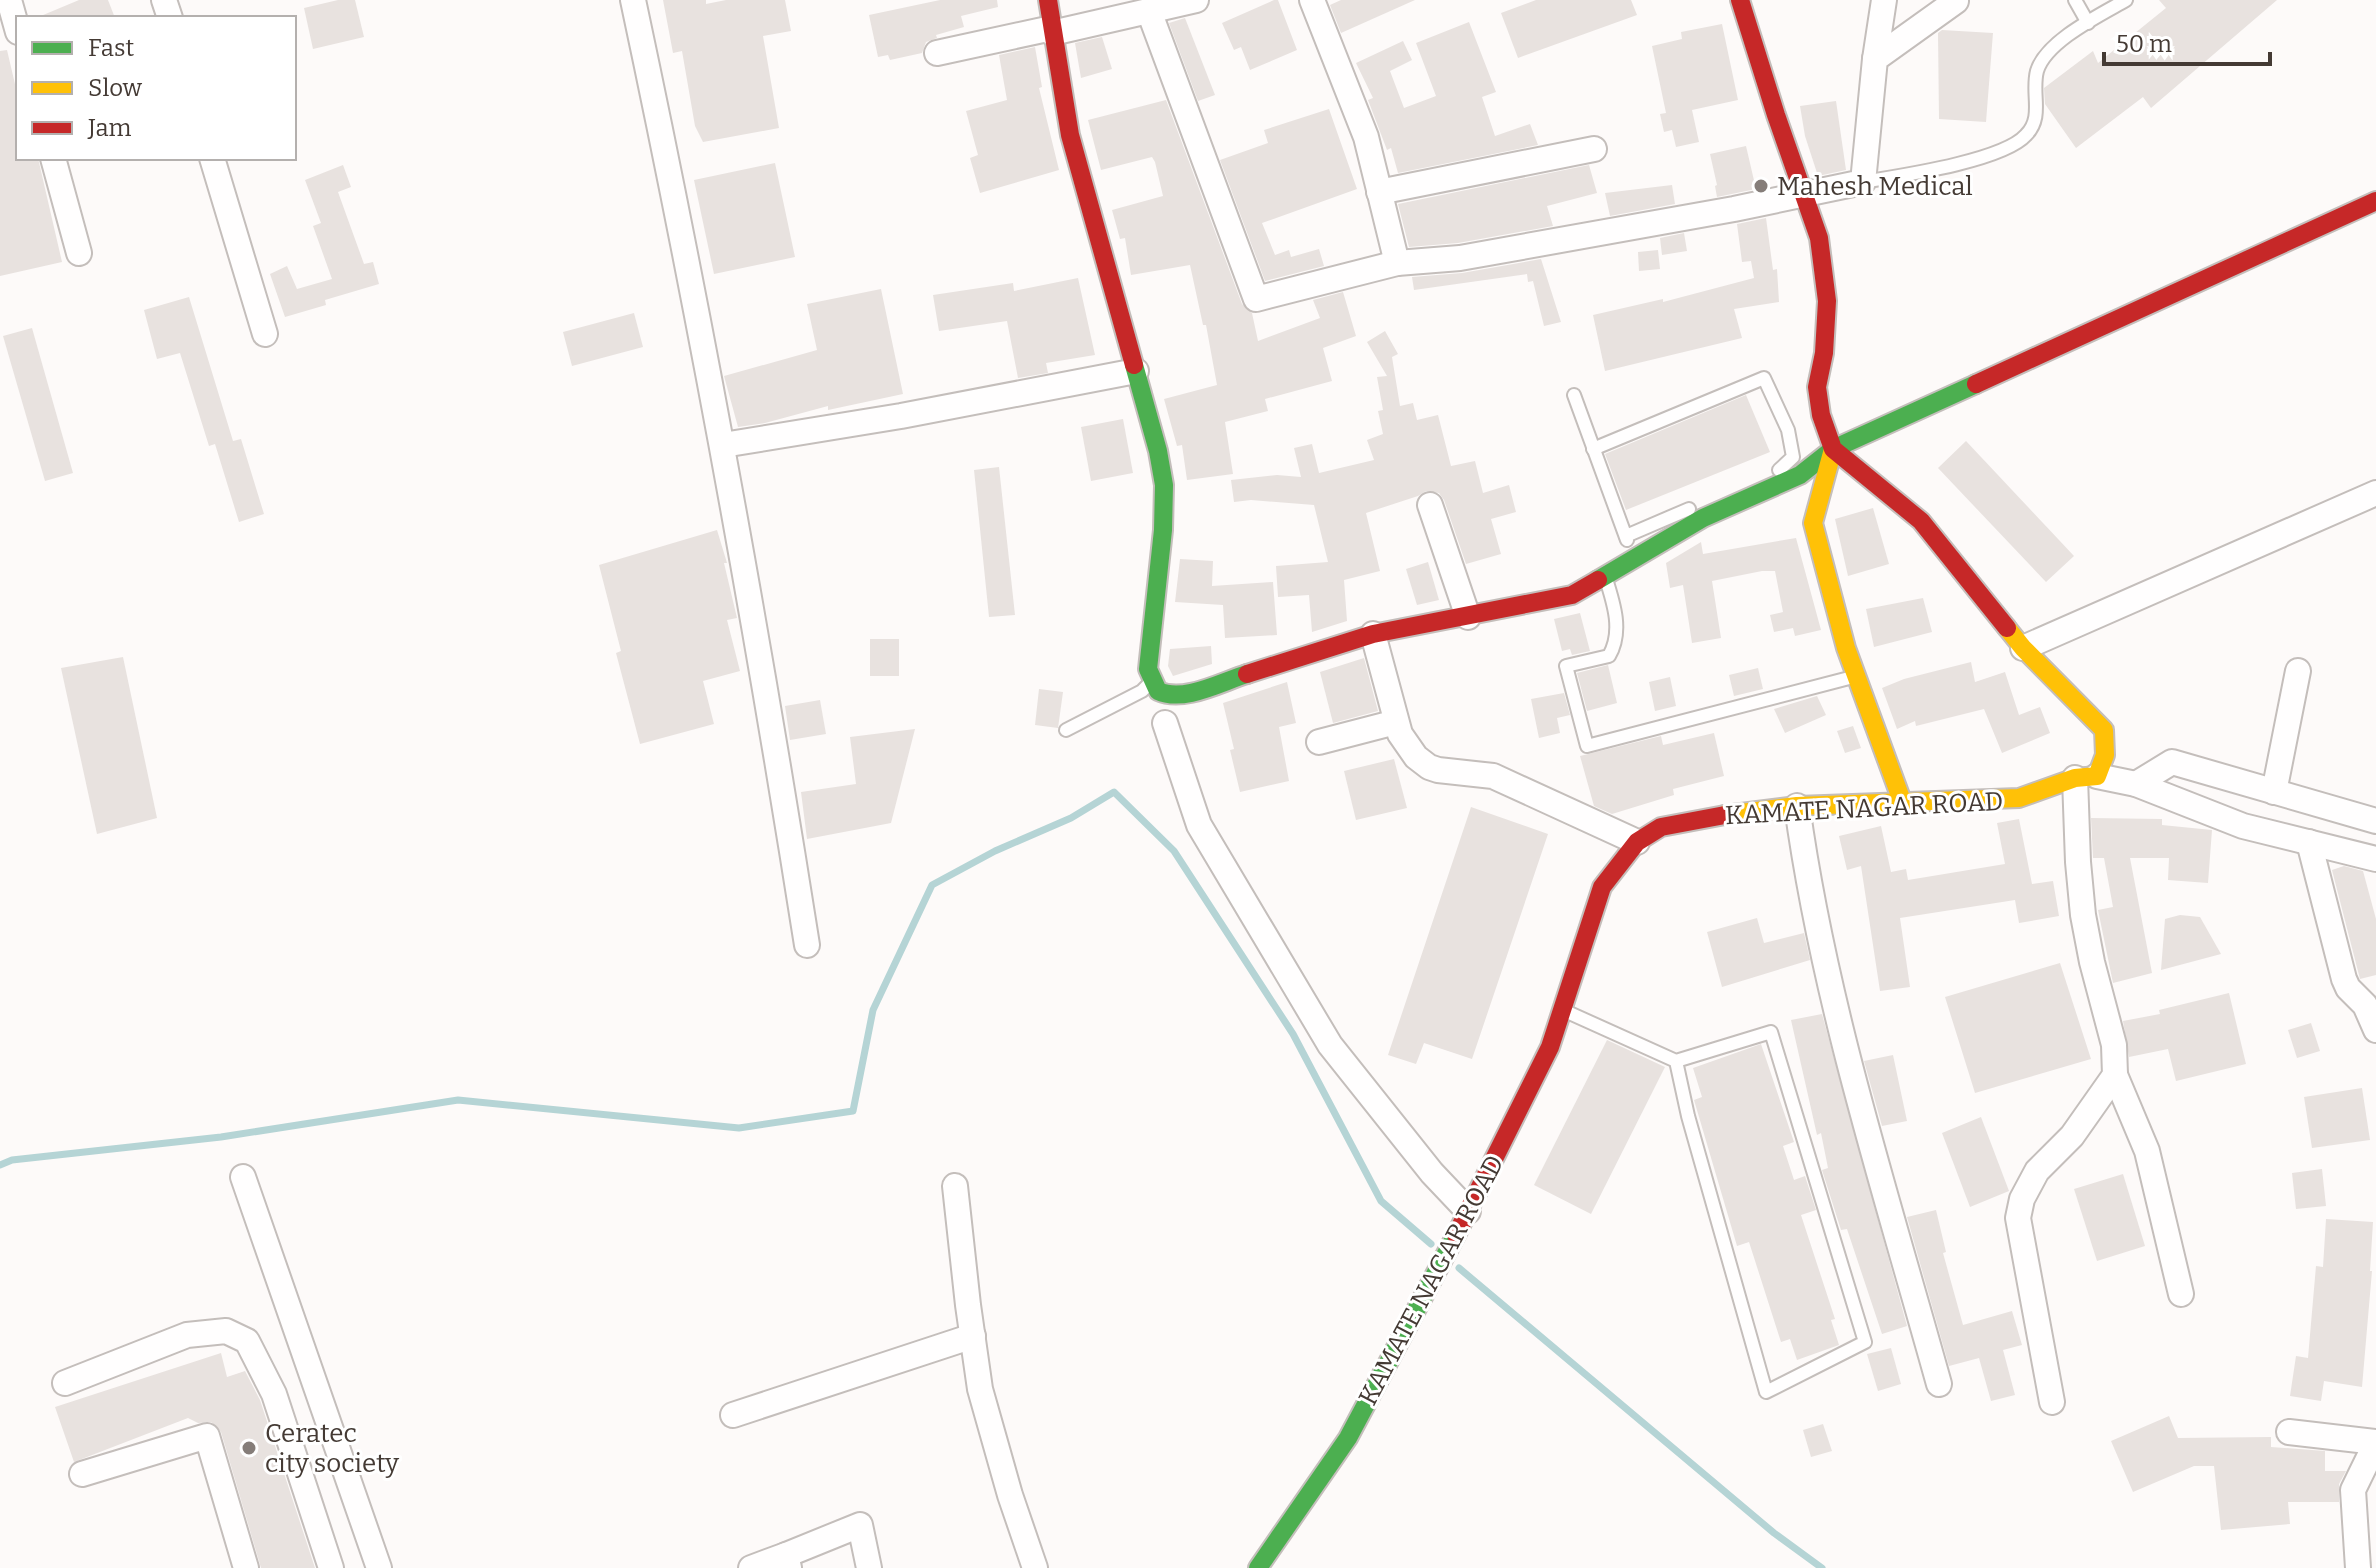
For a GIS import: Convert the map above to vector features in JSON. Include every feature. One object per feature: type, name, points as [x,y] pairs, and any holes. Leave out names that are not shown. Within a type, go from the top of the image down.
[{"type":"street","points":[[9,0],[16,25]]},
{"type":"street","points":[[633,0],[679,213],[723,445],[807,945]]},
{"type":"street","points":[[1048,0],[1070,135],[1158,451],[1164,485],[1159,573],[1148,657],[1152,681],[1158,691],[1169,696],[1181,695],[1373,634],[1572,595],[1703,518],[1800,475],[1833,449],[2376,201]]},
{"type":"street","points":[[937,53],[1196,0]]},
{"type":"street","points":[[1312,0],[1366,137],[1397,263]]},
{"type":"street","points":[[1740,0],[1819,238],[1827,301],[1825,340],[1817,387],[1821,415],[1833,449],[1921,521],[2023,648],[2104,730],[2105,755],[2086,777],[2078,862],[2083,915],[2114,1045],[2115,1075],[2147,1151],[2181,1294]]},
{"type":"street","points":[[1149,11],[1256,299],[1397,263],[1460,258],[1863,182],[1884,0]]},
{"type":"street","points":[[1875,59],[1957,1]]},
{"type":"street","points":[[1379,192],[1594,149]]},
{"type":"street","points":[[54,160],[79,253]]},
{"type":"street","points":[[213,160],[265,334]]},
{"type":"street","points":[[723,445],[901,416],[1136,371]]},
{"type":"street","points":[[1833,449],[1813,523],[1846,648],[1902,801]]},
{"type":"street","points":[[2023,648],[2376,493]]},
{"type":"street","points":[[1430,505],[1468,617]]},
{"type":"street","points":[[1373,634],[1396,722],[1406,746],[1429,767],[1493,776],[1637,842]]},
{"type":"street","points":[[2274,792],[2298,671]]},
{"type":"street","points":[[1319,742],[1396,722]]},
{"type":"street","points":[[1165,723],[1199,825],[1330,1045],[1432,1173],[1468,1211]]},
{"type":"street","points":[[2136,784],[2172,762],[2376,821]]},
{"type":"street","points":[[2086,777],[2136,784],[2243,826],[2376,859]]},
{"type":"street","name":"KAMATE NAGAR ROAD","points":[[1258,1568],[1348,1438],[1468,1211],[1550,1047],[1602,887],[1637,842],[1661,827],[1700,818],[1797,806],[2019,798],[2086,777]]},
{"type":"street","points":[[1797,806],[1816,925],[1832,1000],[1939,1384]]},
{"type":"street","points":[[2309,842],[2344,979],[2348,988],[2365,1005],[2376,1030]]},
{"type":"street","points":[[2052,1402],[2018,1218],[2022,1199],[2037,1171],[2072,1136],[2115,1075]]},
{"type":"street","points":[[243,1177],[379,1568]]},
{"type":"street","points":[[955,1186],[980,1389],[1010,1495],[1035,1568]]},
{"type":"street","points":[[65,1383],[187,1335],[226,1331],[247,1341],[274,1394],[331,1568]]},
{"type":"street","points":[[733,1415],[973,1336]]},
{"type":"street","points":[[2289,1432],[2376,1442],[2353,1490],[2358,1568]]},
{"type":"street","points":[[82,1474],[207,1436],[246,1568]]},
{"type":"street","points":[[751,1568],[787,1562],[860,1525],[869,1568]]},
{"type":"lane","points":[[2075,0],[2088,23]]},
{"type":"lane","points":[[1863,182],[1979,159],[2011,147],[2026,136],[2037,120],[2037,70],[2048,51],[2126,0]]},
{"type":"lane","points":[[1593,449],[1764,378],[1788,430],[1793,457],[1783,468],[1769,474]]},
{"type":"lane","points":[[1574,395],[1634,558]]},
{"type":"lane","points":[[1626,536],[1697,505]]},
{"type":"lane","points":[[1605,576],[1616,613],[1614,646],[1609,656],[1566,666],[1587,746],[1856,676]]},
{"type":"lane","points":[[1066,730],[1142,691],[1152,681]]},
{"type":"lane","points":[[1562,1010],[1676,1061],[1771,1032],[1865,1342],[1766,1392],[1688,1116],[1676,1061]]},
{"type":"building","points":[[79,0],[108,0],[114,16],[41,16]]},
{"type":"building","points":[[338,0],[355,0],[364,37],[313,49],[304,8]]},
{"type":"building","points":[[663,0],[706,0],[706,4],[726,0],[785,0],[791,31],[763,36],[779,128],[703,142],[695,126],[682,51],[673,53]]},
{"type":"building","points":[[940,0],[997,0],[998,7],[961,16],[964,27],[936,35],[937,38],[926,42],[922,53],[890,60],[888,55],[878,57],[869,15]]},
{"type":"building","points":[[1278,0],[1297,50],[1250,70],[1241,47],[1234,50],[1222,23]]},
{"type":"building","points":[[1341,0],[1415,0],[1341,33],[1330,5]]},
{"type":"building","points":[[1536,0],[1631,0],[1637,15],[1518,58],[1501,13]]},
{"type":"building","points":[[2159,0],[2277,0],[2151,108],[2143,97],[2076,148],[2045,104],[2044,88],[2093,51],[2098,63],[2166,8]]},
{"type":"building","points":[[1185,18],[1215,95],[1198,101],[1169,23]]},
{"type":"building","points":[[1469,22],[1496,92],[1482,97],[1495,136],[1530,124],[1538,145],[1398,173],[1391,148],[1387,150],[1368,100],[1373,98],[1356,63],[1403,41],[1412,60],[1390,71],[1404,108],[1436,96],[1416,43]]},
{"type":"building","points":[[1722,24],[1738,100],[1692,110],[1699,142],[1676,147],[1672,130],[1664,132],[1660,114],[1666,113],[1652,46],[1682,39],[1681,32]]},
{"type":"building","points":[[1942,30],[1993,33],[1986,122],[1939,119],[1938,33]]},
{"type":"building","points":[[1102,37],[1112,69],[1081,78],[1075,43]]},
{"type":"building","points":[[1035,47],[1042,87],[1039,88],[1059,170],[980,193],[970,158],[978,155],[966,111],[1007,100],[999,55]]},
{"type":"building","points":[[7,50],[16,88],[16,160],[38,160],[62,262],[0,276],[0,51]]},
{"type":"building","points":[[1166,100],[1242,304],[1252,313],[1258,341],[1320,318],[1313,300],[1343,292],[1356,336],[1323,348],[1332,381],[1265,399],[1268,411],[1225,422],[1233,474],[1187,480],[1182,445],[1177,446],[1164,399],[1217,385],[1206,325],[1203,325],[1190,265],[1131,275],[1125,238],[1120,239],[1112,210],[1163,196],[1155,162],[1152,157],[1101,170],[1088,120]]},
{"type":"building","points":[[1836,101],[1846,170],[1818,176],[1805,136],[1800,106]]},
{"type":"building","points":[[1329,109],[1357,189],[1262,223],[1275,255],[1289,250],[1291,257],[1319,249],[1324,266],[1265,281],[1220,160],[1268,143],[1264,130]]},
{"type":"building","points":[[1746,146],[1756,189],[1717,197],[1710,154]]},
{"type":"building","points":[[775,163],[795,257],[714,274],[694,180]]},
{"type":"building","points":[[343,165],[351,187],[338,192],[364,264],[373,262],[379,284],[325,300],[326,305],[285,317],[270,274],[287,266],[297,289],[332,279],[313,226],[321,223],[305,180]]},
{"type":"building","points":[[1589,165],[1597,193],[1547,206],[1553,226],[1458,243],[1409,247],[1398,204]]},
{"type":"building","points":[[1672,185],[1675,204],[1610,216],[1605,193]]},
{"type":"building","points":[[1766,218],[1773,270],[1777,269],[1779,302],[1734,309],[1742,338],[1605,371],[1593,315],[1663,299],[1663,302],[1754,278],[1751,261],[1742,262],[1737,224]]},
{"type":"building","points":[[1684,233],[1687,251],[1662,255],[1660,238]]},
{"type":"building","points":[[1658,250],[1660,269],[1639,271],[1638,252]]},
{"type":"building","points":[[1541,259],[1561,322],[1544,326],[1533,281],[1528,282],[1527,274],[1414,290],[1412,277],[1462,273]]},
{"type":"building","points":[[1078,278],[1095,355],[1046,363],[1048,373],[1018,378],[1007,321],[939,331],[933,295],[1013,283],[1014,291]]},
{"type":"building","points":[[881,289],[903,394],[828,410],[828,406],[738,427],[724,376],[817,350],[807,304]]},
{"type":"building","points":[[189,297],[233,441],[241,439],[264,514],[239,522],[215,444],[209,446],[180,353],[157,359],[144,310]]},
{"type":"building","points":[[634,313],[643,347],[572,366],[563,332]]},
{"type":"building","points":[[32,328],[73,473],[45,481],[3,336]]},
{"type":"building","points":[[1385,331],[1398,354],[1392,357],[1400,406],[1413,403],[1417,420],[1438,415],[1451,466],[1475,461],[1483,493],[1509,485],[1516,512],[1491,519],[1501,554],[1466,564],[1439,493],[1426,491],[1366,513],[1380,571],[1344,580],[1347,621],[1312,632],[1309,595],[1278,597],[1276,566],[1328,562],[1314,505],[1251,500],[1234,502],[1231,480],[1277,475],[1301,477],[1294,448],[1312,444],[1319,473],[1374,460],[1367,440],[1383,434],[1378,411],[1383,410],[1377,377],[1387,376],[1367,342]]},
{"type":"building","points":[[1746,395],[1770,452],[1626,510],[1605,454]]},
{"type":"building","points":[[1123,419],[1133,473],[1091,481],[1081,427]]},
{"type":"building","points":[[1966,441],[2074,556],[2046,582],[1938,468]]},
{"type":"building","points":[[999,467],[1015,615],[989,617],[974,470]]},
{"type":"building","points":[[1873,508],[1889,564],[1848,576],[1835,519]]},
{"type":"building","points":[[717,530],[727,563],[724,563],[737,618],[727,620],[740,671],[703,681],[714,724],[640,744],[616,653],[621,651],[599,565]]},
{"type":"building","points":[[1796,538],[1821,630],[1795,636],[1793,628],[1774,632],[1770,615],[1783,612],[1775,571],[1762,571],[1712,581],[1721,638],[1692,643],[1683,585],[1670,588],[1666,563],[1701,542],[1703,554]]},
{"type":"building","points":[[1180,559],[1213,561],[1212,586],[1273,582],[1277,635],[1225,638],[1223,605],[1175,602]]},
{"type":"building","points":[[1428,562],[1439,600],[1417,605],[1406,569]]},
{"type":"building","points":[[1923,598],[1932,632],[1874,647],[1866,609]]},
{"type":"building","points":[[1580,613],[1590,651],[1572,655],[1570,649],[1562,651],[1554,619]]},
{"type":"building","points":[[870,639],[899,639],[899,676],[870,676]]},
{"type":"building","points":[[1211,646],[1212,664],[1173,676],[1168,666],[1170,649]]},
{"type":"building","points":[[123,657],[157,818],[97,834],[61,668]]},
{"type":"building","points":[[1364,658],[1378,711],[1333,723],[1320,672]]},
{"type":"building","points":[[1971,662],[1975,682],[2005,672],[2019,715],[2040,707],[2050,733],[2002,753],[1984,709],[1916,726],[1915,721],[1897,729],[1882,688],[1904,679]]},
{"type":"building","points":[[1608,665],[1617,703],[1587,711],[1577,673]]},
{"type":"building","points":[[1758,668],[1763,689],[1734,696],[1729,675]]},
{"type":"building","points":[[1670,677],[1676,706],[1655,711],[1649,682]]},
{"type":"building","points":[[1287,682],[1296,723],[1279,727],[1289,781],[1240,792],[1223,703]]},
{"type":"building","points":[[1039,689],[1063,692],[1058,728],[1035,725]]},
{"type":"building","points":[[1564,693],[1570,715],[1557,718],[1560,733],[1539,738],[1531,699]]},
{"type":"building","points":[[1817,696],[1826,715],[1785,733],[1774,709]]},
{"type":"building","points":[[820,700],[826,734],[790,740],[785,706]]},
{"type":"building","points":[[1853,726],[1861,748],[1845,753],[1837,731]]},
{"type":"building","points":[[915,729],[891,823],[807,839],[801,792],[856,784],[850,737]]},
{"type":"building","points":[[1714,733],[1724,776],[1673,789],[1674,795],[1612,814],[1594,806],[1580,756],[1661,736],[1663,745]]},
{"type":"building","points":[[1394,759],[1407,808],[1356,820],[1344,771]]},
{"type":"building","points":[[1471,807],[1548,834],[1472,1059],[1424,1043],[1416,1064],[1388,1055]]},
{"type":"building","points":[[2091,818],[2162,819],[2162,825],[2212,830],[2208,883],[2168,880],[2169,858],[2130,858],[2152,973],[2113,983],[2098,910],[2113,907],[2104,858],[2093,858]]},
{"type":"building","points":[[2019,819],[2032,884],[2053,881],[2059,916],[2019,923],[2015,900],[1900,918],[1910,987],[1880,991],[1861,866],[1847,870],[1839,836],[1881,826],[1891,872],[1906,869],[1908,880],[2005,864],[1997,823]]},
{"type":"building","points":[[2344,866],[2363,871],[2376,919],[2376,975],[2360,979],[2332,870]]},
{"type":"building","points":[[2180,915],[2200,917],[2221,954],[2161,970],[2165,919]]},
{"type":"building","points":[[1757,918],[1764,943],[1804,933],[1810,960],[1722,987],[1707,932]]},
{"type":"building","points":[[2060,963],[2091,1059],[1975,1093],[1945,997]]},
{"type":"building","points":[[2229,993],[2246,1064],[2176,1081],[2168,1049],[2129,1057],[2123,1021],[2160,1014],[2159,1010]]},
{"type":"building","points":[[1822,1014],[1907,1326],[1882,1334],[1847,1229],[1841,1230],[1822,1170],[1828,1168],[1821,1133],[1817,1135],[1791,1020]]},
{"type":"building","points":[[2311,1023],[2320,1051],[2297,1058],[2288,1030]]},
{"type":"building","points":[[1607,1040],[1665,1067],[1591,1214],[1534,1185]]},
{"type":"building","points":[[1761,1044],[1794,1142],[1783,1146],[1794,1180],[1805,1176],[1816,1210],[1801,1215],[1835,1319],[1831,1320],[1839,1345],[1797,1360],[1790,1339],[1781,1342],[1749,1242],[1737,1246],[1694,1100],[1702,1097],[1693,1068]]},
{"type":"building","points":[[1893,1055],[1907,1121],[1882,1126],[1864,1061]]},
{"type":"building","points":[[2362,1088],[2370,1140],[2312,1148],[2304,1097]]},
{"type":"building","points":[[1981,1117],[2009,1191],[1970,1207],[1942,1133]]},
{"type":"building","points":[[2322,1169],[2326,1206],[2296,1209],[2292,1173]]},
{"type":"building","points":[[2123,1174],[2145,1246],[2097,1261],[2074,1189]]},
{"type":"building","points":[[1936,1210],[1946,1252],[1943,1253],[1963,1325],[2012,1311],[2022,1345],[2003,1350],[2015,1395],[1991,1401],[1979,1358],[1949,1366],[1907,1217]]},
{"type":"building","points":[[2326,1219],[2373,1222],[2372,1271],[2362,1387],[2324,1381],[2321,1401],[2290,1396],[2296,1356],[2308,1358],[2316,1266],[2323,1267]]},
{"type":"building","points":[[1891,1348],[1901,1384],[1878,1391],[1867,1354]]},
{"type":"building","name":"Ceratec city society","points":[[221,1353],[227,1377],[245,1371],[260,1400],[315,1568],[261,1568],[221,1432],[211,1422],[198,1423],[188,1418],[74,1462],[55,1407]]},
{"type":"building","points":[[2169,1416],[2178,1438],[2271,1437],[2271,1447],[2325,1451],[2325,1471],[2346,1471],[2339,1484],[2339,1502],[2288,1502],[2290,1524],[2221,1530],[2214,1466],[2194,1466],[2133,1492],[2111,1441]]},
{"type":"building","points":[[1823,1424],[1832,1451],[1811,1457],[1803,1430]]},
{"type":"waterway","points":[[0,1165],[12,1160],[221,1137],[458,1100],[739,1128],[853,1111],[873,1010],[932,885],[995,851],[1071,818],[1114,792],[1174,851],[1293,1034],[1381,1201],[1431,1244]]},
{"type":"waterway","points":[[1459,1268],[1774,1533],[1822,1568]]},
{"type":"traffic: fast","points":[[1134,365],[1158,451],[1164,485],[1163,530],[1148,669],[1158,691],[1179,695],[1247,674]]},
{"type":"traffic: fast","points":[[1598,580],[1703,518],[1800,475],[1833,449],[1976,384]]},
{"type":"traffic: fast","points":[[1258,1568],[1348,1438],[1456,1235]]},
{"type":"traffic: slow","points":[[1833,449],[1813,523],[1846,648],[1902,801]]},
{"type":"traffic: slow","points":[[1725,815],[1797,806],[2019,798],[2075,778],[2097,776],[2105,755],[2104,730],[2007,628]]},
{"type":"traffic: jam","points":[[1048,0],[1070,135],[1134,365]]},
{"type":"traffic: jam","points":[[1740,0],[1819,238],[1827,301],[1824,353],[1817,387],[1821,415],[1833,449],[1921,521],[2007,628]]},
{"type":"traffic: jam","points":[[1976,384],[2376,201]]},
{"type":"traffic: jam","points":[[1247,674],[1373,634],[1572,595],[1598,580]]},
{"type":"traffic: jam","points":[[1456,1235],[1550,1047],[1602,887],[1637,842],[1661,827],[1725,815]]},
{"type":"place","name":"Mahesh Medical","points":[[1761,186]]},
{"type":"place","name":"Ceratec city society","points":[[249,1448]]}]
